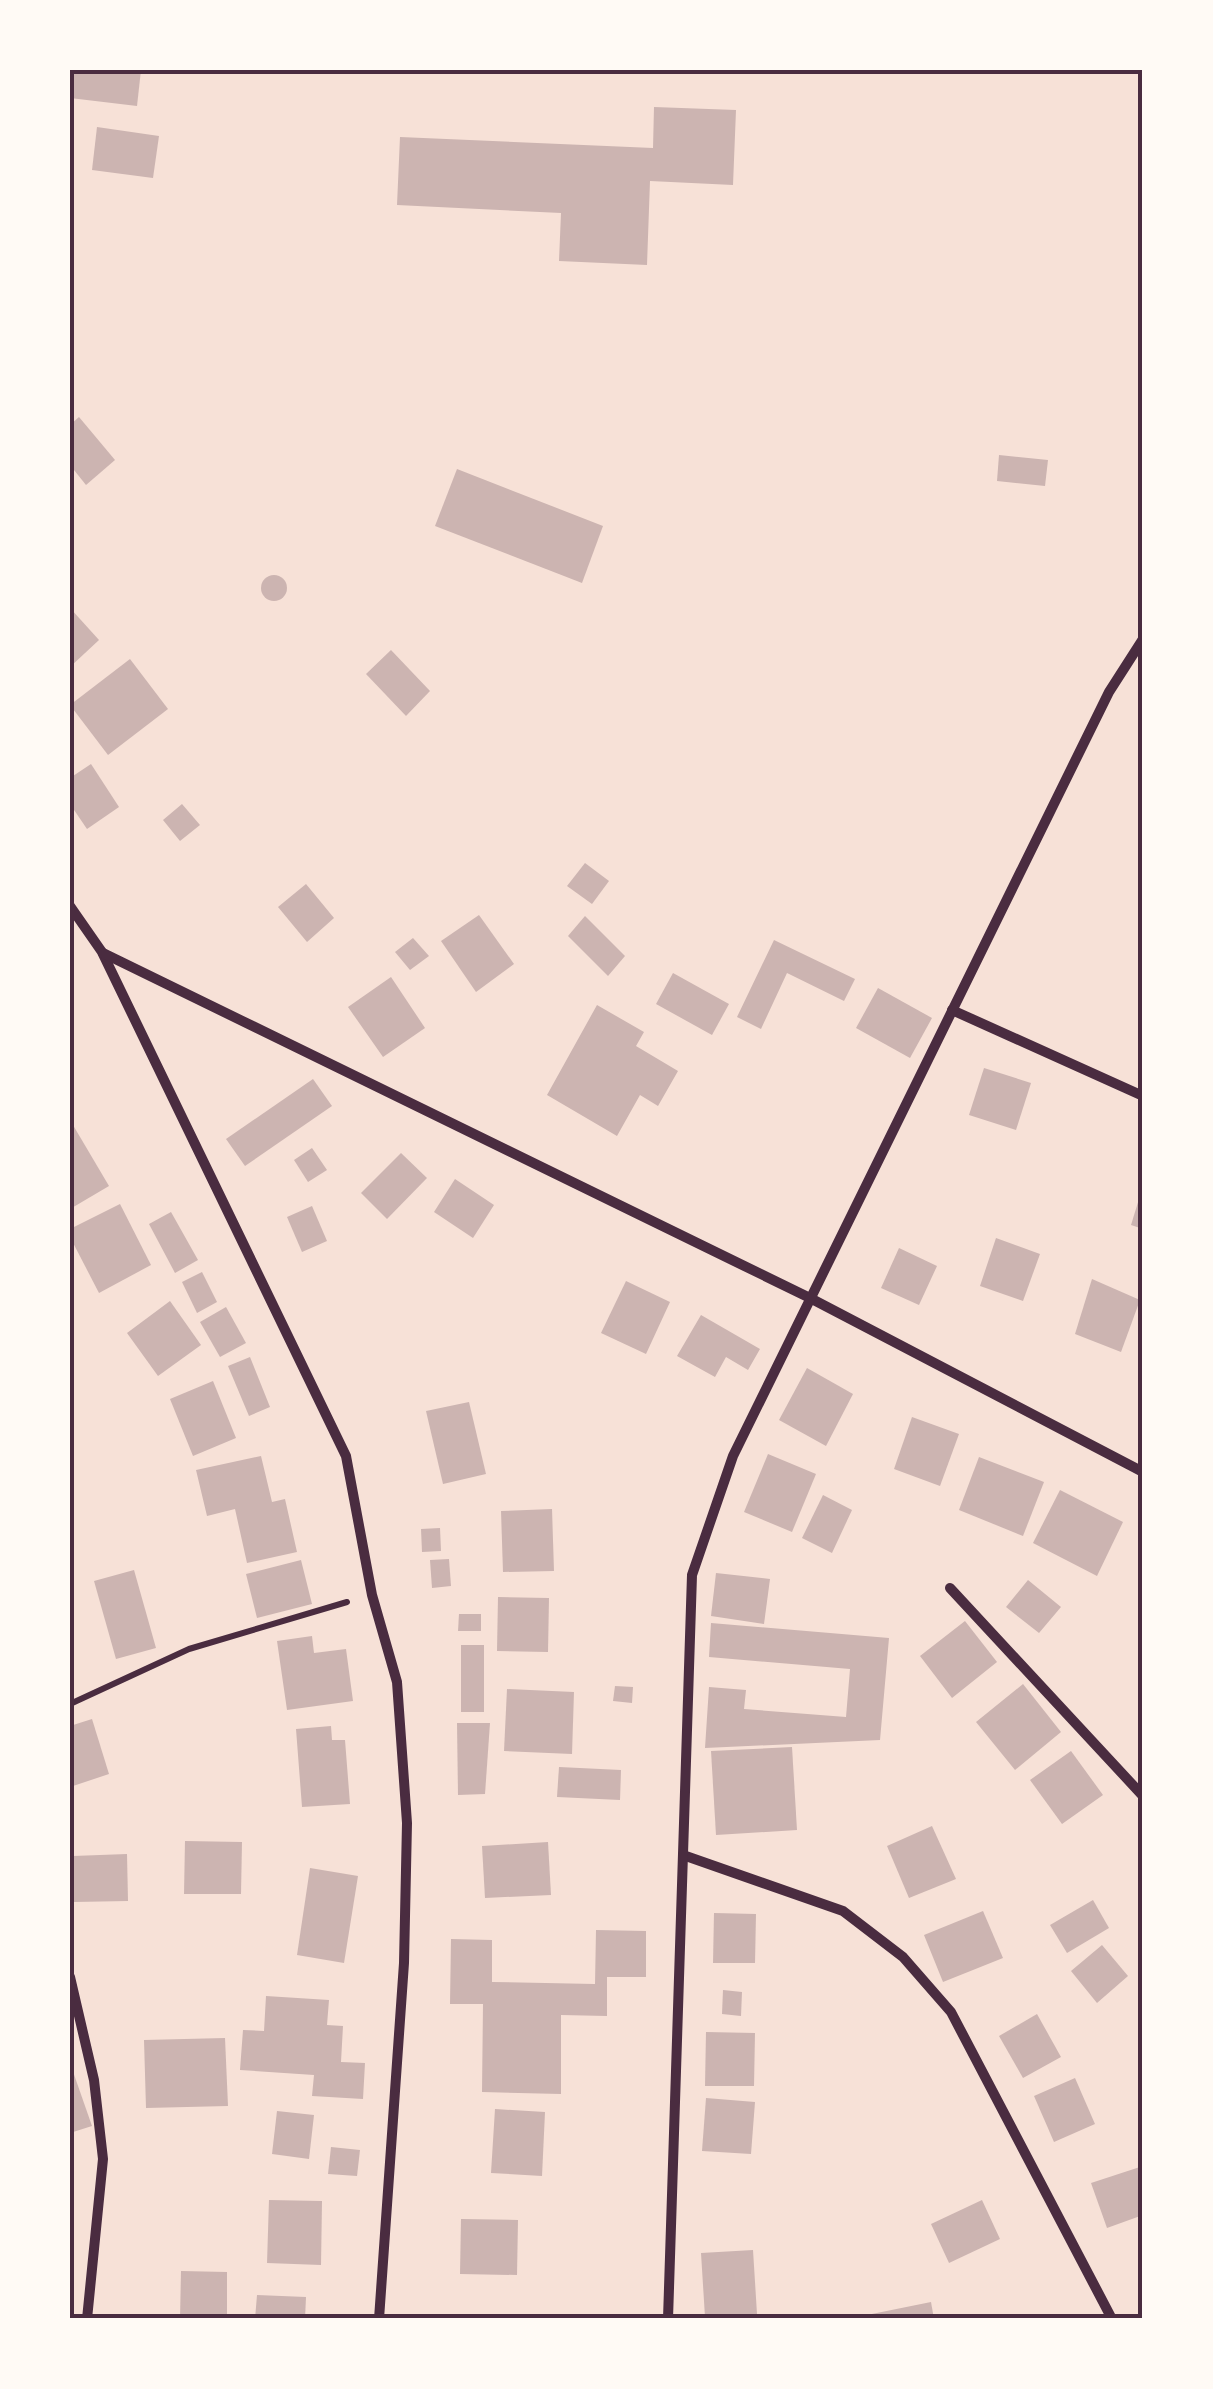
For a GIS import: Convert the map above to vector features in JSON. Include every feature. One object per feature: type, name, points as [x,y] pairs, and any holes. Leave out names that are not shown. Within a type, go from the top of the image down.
[{"type":"street","points":[[668,2319],[692,1575],[733,1456],[1109,692],[1143,639]]},
{"type":"street","points":[[70,906],[102,952],[346,1456],[372,1595],[397,1682],[408,1823],[404,1963],[379,2319]]},
{"type":"street","points":[[102,952],[810,1298],[1143,1472]]},
{"type":"street","points":[[952,1010],[1143,1096]]},
{"type":"street","points":[[950,1588],[1143,1796]]},
{"type":"street","points":[[683,1855],[843,1911],[903,1957],[951,2012],[1112,2319]]},
{"type":"street","points":[[70,1977],[94,2080],[104,2158],[87,2319]]},
{"type":"path","points":[[70,1704],[189,1649],[372,1595]]},
{"type":"building","points":[[70,70],[141,70],[137,106],[70,98]]},
{"type":"building","points":[[654,107],[736,110],[733,185],[650,181],[647,265],[559,261],[561,213],[397,205],[400,137],[653,148]]},
{"type":"building","points":[[97,127],[159,136],[153,178],[92,170]]},
{"type":"building","points":[[79,417],[115,460],[86,485],[70,465],[70,425]]},
{"type":"building","points":[[999,455],[1048,460],[1045,486],[997,481]]},
{"type":"building","points":[[457,469],[603,526],[582,583],[435,526]]},
{"type":"building","points":[[274,575],[283,579],[287,588],[283,597],[274,601],[265,597],[261,588],[265,579]]},
{"type":"building","points":[[70,608],[99,640],[70,667]]},
{"type":"building","points":[[391,650],[430,691],[406,716],[366,674]]},
{"type":"building","points":[[130,659],[168,709],[108,755],[70,705]]},
{"type":"building","points":[[91,764],[119,807],[87,829],[70,804],[70,778]]},
{"type":"building","points":[[182,804],[200,825],[180,841],[163,820]]},
{"type":"building","points":[[585,863],[609,881],[592,904],[567,886]]},
{"type":"building","points":[[306,884],[334,918],[307,942],[278,907]]},
{"type":"building","points":[[479,915],[514,964],[476,992],[441,941]]},
{"type":"building","points":[[585,916],[625,956],[608,976],[568,936]]},
{"type":"building","points":[[413,938],[429,956],[410,970],[395,952]]},
{"type":"building","points":[[774,940],[855,979],[844,1001],[787,973],[761,1029],[737,1017]]},
{"type":"building","points":[[673,973],[729,1004],[712,1035],[656,1004]]},
{"type":"building","points":[[391,977],[425,1028],[383,1057],[348,1007]]},
{"type":"building","points":[[878,988],[932,1018],[910,1058],[856,1028]]},
{"type":"building","points":[[597,1005],[644,1032],[636,1046],[678,1071],[658,1106],[640,1095],[617,1136],[547,1095]]},
{"type":"building","points":[[984,1068],[1031,1083],[1016,1130],[969,1115]]},
{"type":"building","points":[[313,1079],[332,1106],[245,1166],[226,1139]]},
{"type":"building","points":[[70,1120],[109,1186],[70,1209]]},
{"type":"building","points":[[312,1148],[327,1170],[308,1182],[294,1160]]},
{"type":"building","points":[[401,1153],[427,1178],[387,1219],[361,1193]]},
{"type":"building","points":[[455,1179],[494,1205],[473,1238],[434,1212]]},
{"type":"building","points":[[1143,1186],[1143,1229],[1131,1225]]},
{"type":"building","points":[[120,1204],[151,1265],[99,1293],[70,1237],[70,1229]]},
{"type":"building","points":[[312,1206],[327,1241],[302,1252],[287,1217]]},
{"type":"building","points":[[171,1212],[198,1260],[175,1273],[149,1224]]},
{"type":"building","points":[[996,1238],[1040,1254],[1023,1301],[980,1286]]},
{"type":"building","points":[[899,1248],[937,1266],[919,1305],[881,1288]]},
{"type":"building","points":[[202,1272],[217,1302],[197,1313],[182,1282]]},
{"type":"building","points":[[1092,1279],[1140,1300],[1121,1352],[1075,1334]]},
{"type":"building","points":[[626,1281],[670,1302],[646,1354],[601,1333]]},
{"type":"building","points":[[170,1301],[201,1345],[158,1376],[127,1333]]},
{"type":"building","points":[[226,1307],[246,1343],[220,1357],[200,1322]]},
{"type":"building","points":[[701,1315],[760,1349],[748,1370],[726,1357],[715,1377],[677,1356]]},
{"type":"building","points":[[250,1357],[270,1407],[249,1416],[228,1366]]},
{"type":"building","points":[[807,1368],[853,1394],[826,1446],[779,1420]]},
{"type":"building","points":[[213,1381],[236,1438],[193,1456],[170,1399]]},
{"type":"building","points":[[469,1402],[486,1474],[443,1484],[426,1411]]},
{"type":"building","points":[[912,1417],[959,1434],[940,1486],[894,1469]]},
{"type":"building","points":[[768,1454],[816,1474],[792,1532],[744,1512]]},
{"type":"building","points":[[261,1456],[272,1502],[285,1499],[297,1552],[247,1563],[235,1509],[207,1516],[196,1470]]},
{"type":"building","points":[[979,1457],[1044,1482],[1023,1536],[959,1510]]},
{"type":"building","points":[[1060,1490],[1123,1522],[1097,1576],[1033,1543]]},
{"type":"building","points":[[823,1495],[852,1510],[832,1553],[802,1538]]},
{"type":"building","points":[[552,1509],[554,1571],[503,1572],[501,1511]]},
{"type":"building","points":[[440,1528],[441,1551],[422,1552],[421,1529]]},
{"type":"building","points":[[449,1559],[451,1586],[432,1588],[430,1560]]},
{"type":"building","points":[[301,1560],[312,1604],[257,1618],[246,1574]]},
{"type":"building","points":[[134,1570],[156,1648],[116,1659],[94,1581]]},
{"type":"building","points":[[716,1573],[770,1579],[764,1624],[711,1616]]},
{"type":"building","points":[[1028,1580],[1061,1607],[1039,1633],[1006,1607]]},
{"type":"building","points":[[498,1597],[549,1598],[548,1652],[497,1651]]},
{"type":"building","points":[[459,1614],[481,1614],[481,1631],[458,1631]]},
{"type":"building","points":[[965,1621],[997,1662],[952,1698],[920,1656]]},
{"type":"building","points":[[711,1623],[889,1638],[880,1740],[705,1748],[709,1687],[746,1690],[744,1709],[846,1717],[850,1669],[709,1657]]},
{"type":"building","points":[[312,1636],[314,1653],[346,1649],[353,1701],[287,1710],[277,1641]]},
{"type":"building","points":[[461,1645],[484,1645],[484,1712],[461,1712]]},
{"type":"building","points":[[1023,1684],[1061,1732],[1015,1770],[976,1722]]},
{"type":"building","points":[[615,1686],[633,1687],[632,1703],[613,1701]]},
{"type":"building","points":[[507,1689],[574,1692],[572,1754],[504,1751]]},
{"type":"building","points":[[92,1719],[109,1774],[70,1787],[70,1726]]},
{"type":"building","points":[[457,1723],[490,1723],[485,1794],[458,1795]]},
{"type":"building","points":[[331,1726],[332,1740],[345,1740],[350,1804],[302,1807],[296,1729]]},
{"type":"building","points":[[792,1747],[797,1830],[716,1835],[711,1751]]},
{"type":"building","points":[[1071,1751],[1103,1795],[1062,1824],[1030,1780]]},
{"type":"building","points":[[559,1767],[621,1770],[620,1800],[557,1797]]},
{"type":"building","points":[[932,1826],[956,1879],[909,1898],[887,1846]]},
{"type":"building","points":[[185,1841],[242,1842],[241,1894],[184,1894]]},
{"type":"building","points":[[548,1842],[551,1895],[485,1898],[482,1846]]},
{"type":"building","points":[[127,1854],[128,1901],[74,1902],[73,1856]]},
{"type":"building","points":[[310,1868],[358,1876],[344,1963],[297,1955]]},
{"type":"building","points":[[1093,1900],[1109,1928],[1067,1953],[1050,1925]]},
{"type":"building","points":[[983,1911],[1003,1958],[943,1982],[924,1935]]},
{"type":"building","points":[[714,1913],[756,1914],[755,1963],[713,1963]]},
{"type":"building","points":[[596,1930],[646,1931],[646,1977],[607,1977],[607,2016],[561,2015],[561,2094],[482,2092],[483,2004],[450,2004],[451,1939],[492,1940],[492,1982],[595,1984]]},
{"type":"building","points":[[1102,1945],[1128,1976],[1097,2003],[1071,1971]]},
{"type":"building","points":[[723,1990],[742,1992],[741,2016],[722,2014]]},
{"type":"building","points":[[266,1996],[329,2000],[327,2025],[343,2026],[341,2062],[365,2063],[363,2099],[312,2096],[314,2075],[240,2070],[243,2030],[264,2031]]},
{"type":"building","points":[[1037,2014],[1061,2057],[1023,2078],[999,2036]]},
{"type":"building","points":[[706,2032],[755,2033],[754,2086],[705,2086]]},
{"type":"building","points":[[225,2038],[228,2106],[146,2108],[144,2040]]},
{"type":"building","points":[[70,2063],[92,2126],[70,2133]]},
{"type":"building","points":[[1075,2078],[1095,2124],[1054,2142],[1034,2096]]},
{"type":"building","points":[[706,2098],[755,2102],[751,2154],[702,2151]]},
{"type":"building","points":[[495,2109],[545,2112],[542,2176],[491,2173]]},
{"type":"building","points":[[277,2111],[314,2115],[309,2159],[272,2154]]},
{"type":"building","points":[[331,2147],[360,2150],[357,2176],[328,2174]]},
{"type":"building","points":[[1143,2166],[1143,2215],[1107,2228],[1091,2183]]},
{"type":"building","points":[[269,2200],[322,2201],[321,2265],[267,2263]]},
{"type":"building","points":[[982,2200],[1000,2239],[949,2263],[931,2224]]},
{"type":"building","points":[[461,2219],[518,2220],[517,2275],[460,2274]]},
{"type":"building","points":[[753,2250],[757,2314],[705,2317],[701,2253]]},
{"type":"building","points":[[181,2271],[227,2272],[227,2319],[180,2319]]},
{"type":"building","points":[[257,2295],[306,2297],[305,2319],[255,2319]]},
{"type":"building","points":[[931,2302],[934,2319],[857,2319],[857,2317]]}]
